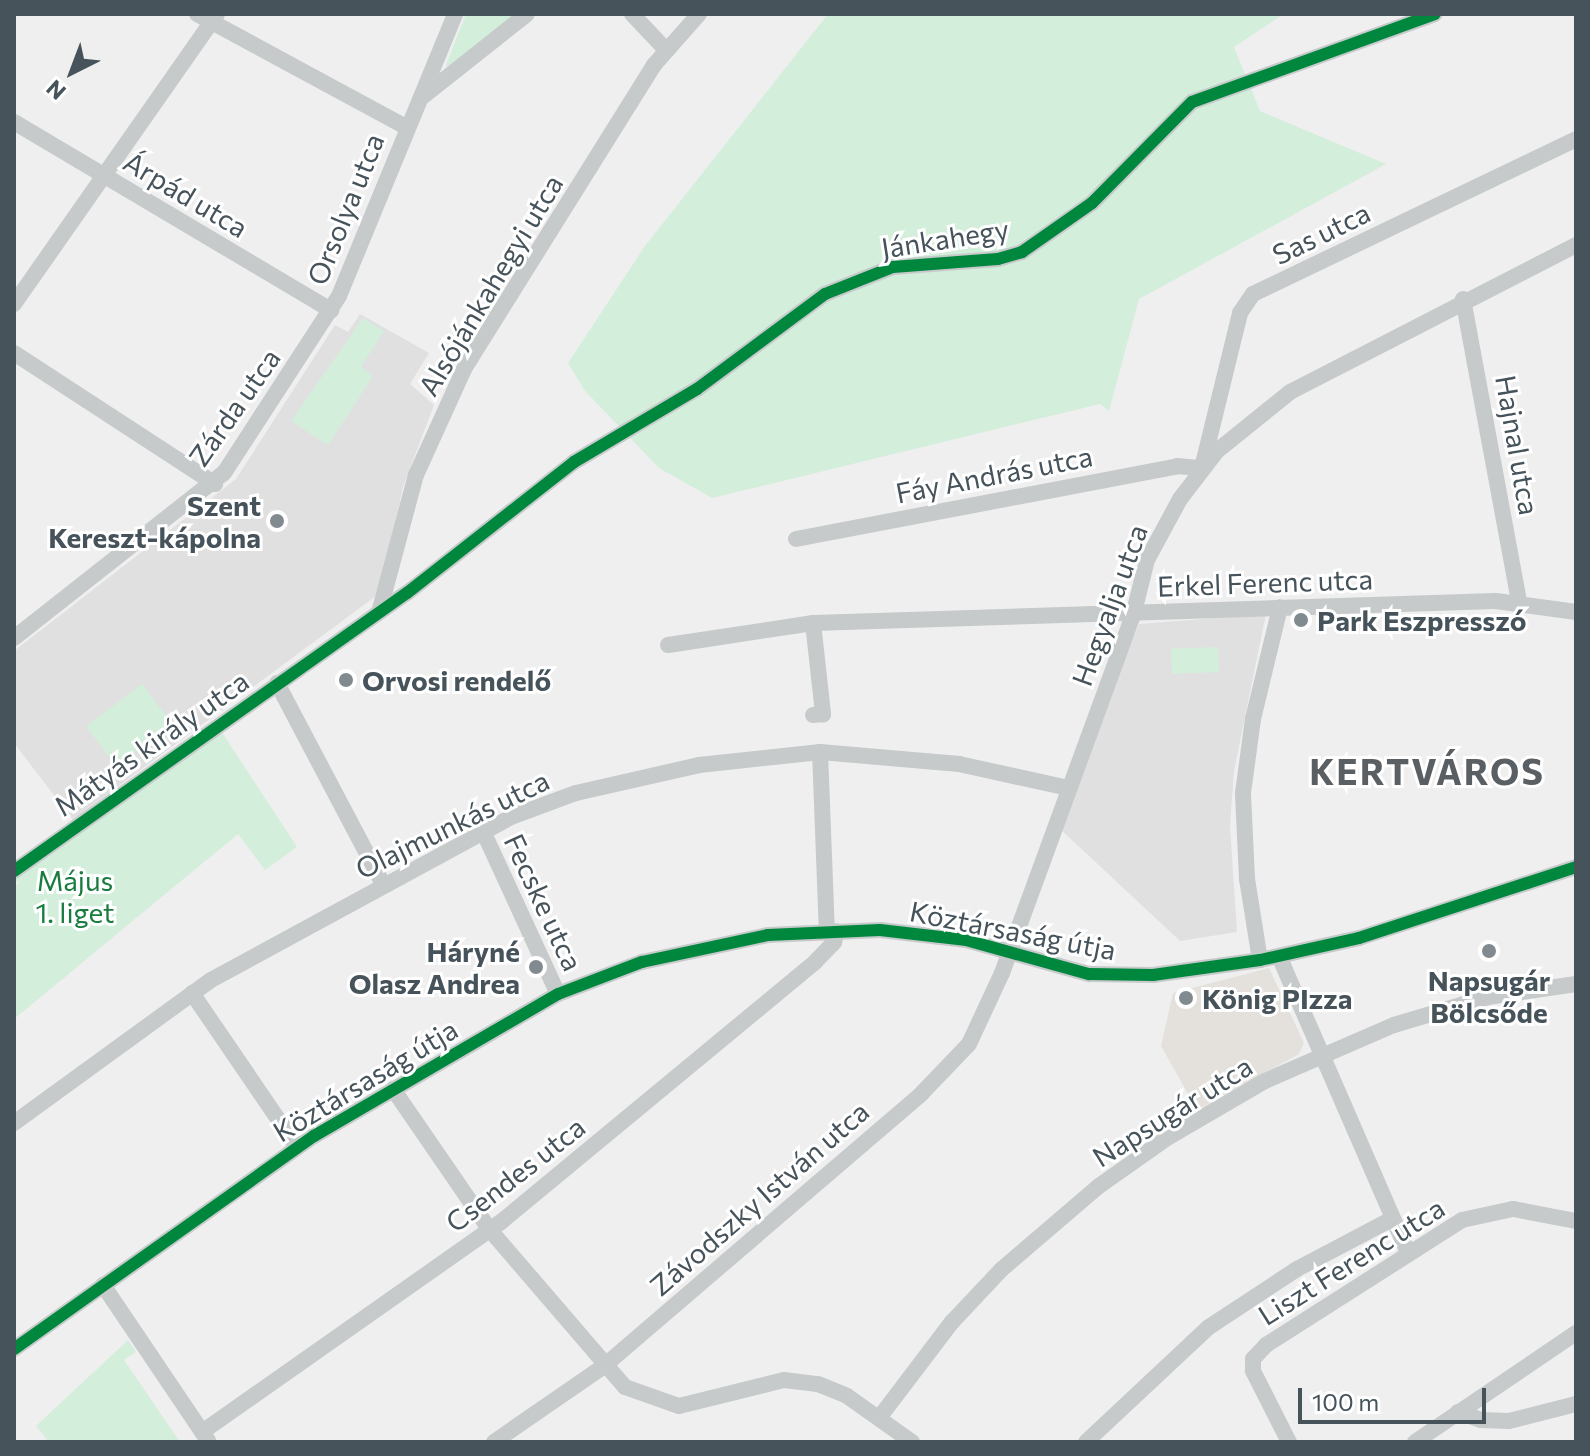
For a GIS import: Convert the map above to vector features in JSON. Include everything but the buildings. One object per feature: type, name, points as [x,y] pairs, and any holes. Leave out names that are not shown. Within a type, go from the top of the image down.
[{"type":"street","name":"Orsolya utca","points":[[331,310],[455,14]]},
{"type":"street","points":[[420,99],[527,14]]},
{"type":"street","points":[[632,14],[666,50]]},
{"type":"street","name":"Alsójánkahegyi utca","points":[[380,609],[411,488],[464,369],[666,50],[699,14]]},
{"type":"street","name":"Jánkahegy","points":[[380,609],[396,600],[574,462],[727,369],[825,294],[893,267],[998,259],[1022,252],[1092,203],[1192,102],[1435,14]]},
{"type":"street","points":[[14,304],[209,17],[406,127]]},
{"type":"street","name":"Árpád utca","points":[[14,122],[331,310]]},
{"type":"street","name":"Sas utca","points":[[1202,468],[1240,313],[1253,294],[1576,139]]},
{"type":"street","name":"Hegyalja utca","points":[[1008,952],[1134,612],[1147,560],[1202,468],[1272,403],[1463,299],[1576,245]]},
{"type":"street","name":"Hajnal utca","points":[[1463,299],[1519,602]]},
{"type":"street","name":"Zárda utca","points":[[14,638],[215,484],[331,310]]},
{"type":"street","points":[[14,353],[215,484]]},
{"type":"street","name":"Fáy András utca","points":[[796,539],[1177,466],[1202,468]]},
{"type":"street","name":"Erkel Ferenc utca","points":[[668,645],[813,623],[1519,602],[1576,612]]},
{"type":"street","points":[[1260,960],[1247,879],[1243,793],[1253,719],[1280,607]]},
{"type":"street","name":"Mátyás király utca","points":[[16,864],[380,609]]},
{"type":"street","points":[[813,623],[823,714],[813,715]]},
{"type":"street","points":[[277,683],[383,884]]},
{"type":"street","points":[[820,752],[832,931]]},
{"type":"street","name":"Olajmunkás utca","points":[[14,1123],[192,993],[383,884],[483,831],[545,803],[634,777],[741,758],[820,752],[959,764],[1068,788]]},
{"type":"street","name":"Fecske utca","points":[[483,831],[558,994]]},
{"type":"street","name":"Köztársaság útja","points":[[14,1349],[297,1147],[393,1089],[558,994],[690,948],[832,931],[933,934],[1065,969],[1116,976],[1279,956],[1463,908],[1576,867]]},
{"type":"street","name":"Csendes utca","points":[[206,1437],[490,1230],[815,962],[834,942],[832,931]]},
{"type":"street","name":"Závodszky István utca","points":[[494,1442],[604,1366],[946,1070],[969,1044],[1008,952]]},
{"type":"street","points":[[1279,956],[1407,1250]]},
{"type":"street","name":"Napsugár utca","points":[[879,1418],[969,1302],[1072,1208],[1178,1132],[1320,1056],[1457,1005],[1576,984]]},
{"type":"street","points":[[192,993],[297,1147]]},
{"type":"street","points":[[393,1089],[490,1230],[604,1366],[637,1394],[668,1405],[794,1381],[847,1396],[912,1442]]},
{"type":"street","name":"Liszt Ferenc utca","points":[[1289,1442],[1253,1371],[1253,1359],[1266,1345],[1407,1250],[1462,1220],[1496,1210],[1531,1210],[1576,1221]]},
{"type":"street","name":"Liszt Ferenc utca","points":[[1086,1442],[1209,1327],[1297,1269],[1392,1219]]},
{"type":"street","points":[[103,1285],[206,1437]]},
{"type":"street","points":[[1415,1442],[1576,1333]]},
{"type":"street","points":[[1458,1412],[1509,1421],[1576,1404]]},
{"type":"shaded area","points":[[360,314],[429,353],[410,384],[434,405],[403,487],[380,593],[73,820],[14,743],[14,651],[236,479],[335,325],[348,332]]},
{"type":"shaded area","points":[[1266,614],[1234,771],[1230,826],[1237,932],[1180,941],[1058,827],[1139,624]]},
{"type":"shaded area","points":[[1269,968],[1304,1043],[1299,1054],[1197,1110],[1161,1046],[1173,993]]},
{"type":"green space","points":[[466,14],[515,14],[448,71],[446,65]]},
{"type":"green space","points":[[828,14],[1284,14],[1234,47],[1260,111],[1386,164],[1139,299],[1109,411],[1100,404],[712,498],[659,468],[585,391],[568,363],[645,246]]},
{"type":"green space","points":[[363,318],[384,331],[361,367],[373,376],[328,445],[291,421]]},
{"type":"green space","points":[[1218,647],[1219,672],[1172,674],[1171,649]]},
{"type":"green space","points":[[142,684],[172,724],[116,766],[86,726]]},
{"type":"green space","name":"Május 1. liget","points":[[221,731],[297,847],[265,870],[238,834],[14,1019],[14,887],[20,882],[14,881],[14,872]]},
{"type":"green space","points":[[128,1340],[136,1352],[124,1360],[180,1442],[49,1442],[36,1426]]},
{"type":"cycle path","points":[[14,871],[407,593],[574,462],[697,389],[825,294],[893,267],[998,259],[1022,252],[1092,203],[1192,102],[1435,14]]},
{"type":"cycle path","points":[[14,1349],[314,1136],[558,994],[642,962],[768,935],[880,930],[966,940],[1089,974],[1153,975],[1260,960],[1359,938],[1576,867]]},
{"type":"place","name":"Szent Kereszt-kápolna","points":[[277,521]]},
{"type":"place","name":"Park Eszpresszó","points":[[1301,620]]},
{"type":"place","name":"Orvosi rendelő","points":[[346,680]]},
{"type":"place","name":"Napsugár Bölcsőde","points":[[1489,951]]},
{"type":"place","name":"Háryné Olasz Andrea","points":[[536,967]]},
{"type":"place","name":"König PIzza","points":[[1186,998]]},
{"type":"district","name":"KERTVÁROS","points":[[1427,771]]}]
